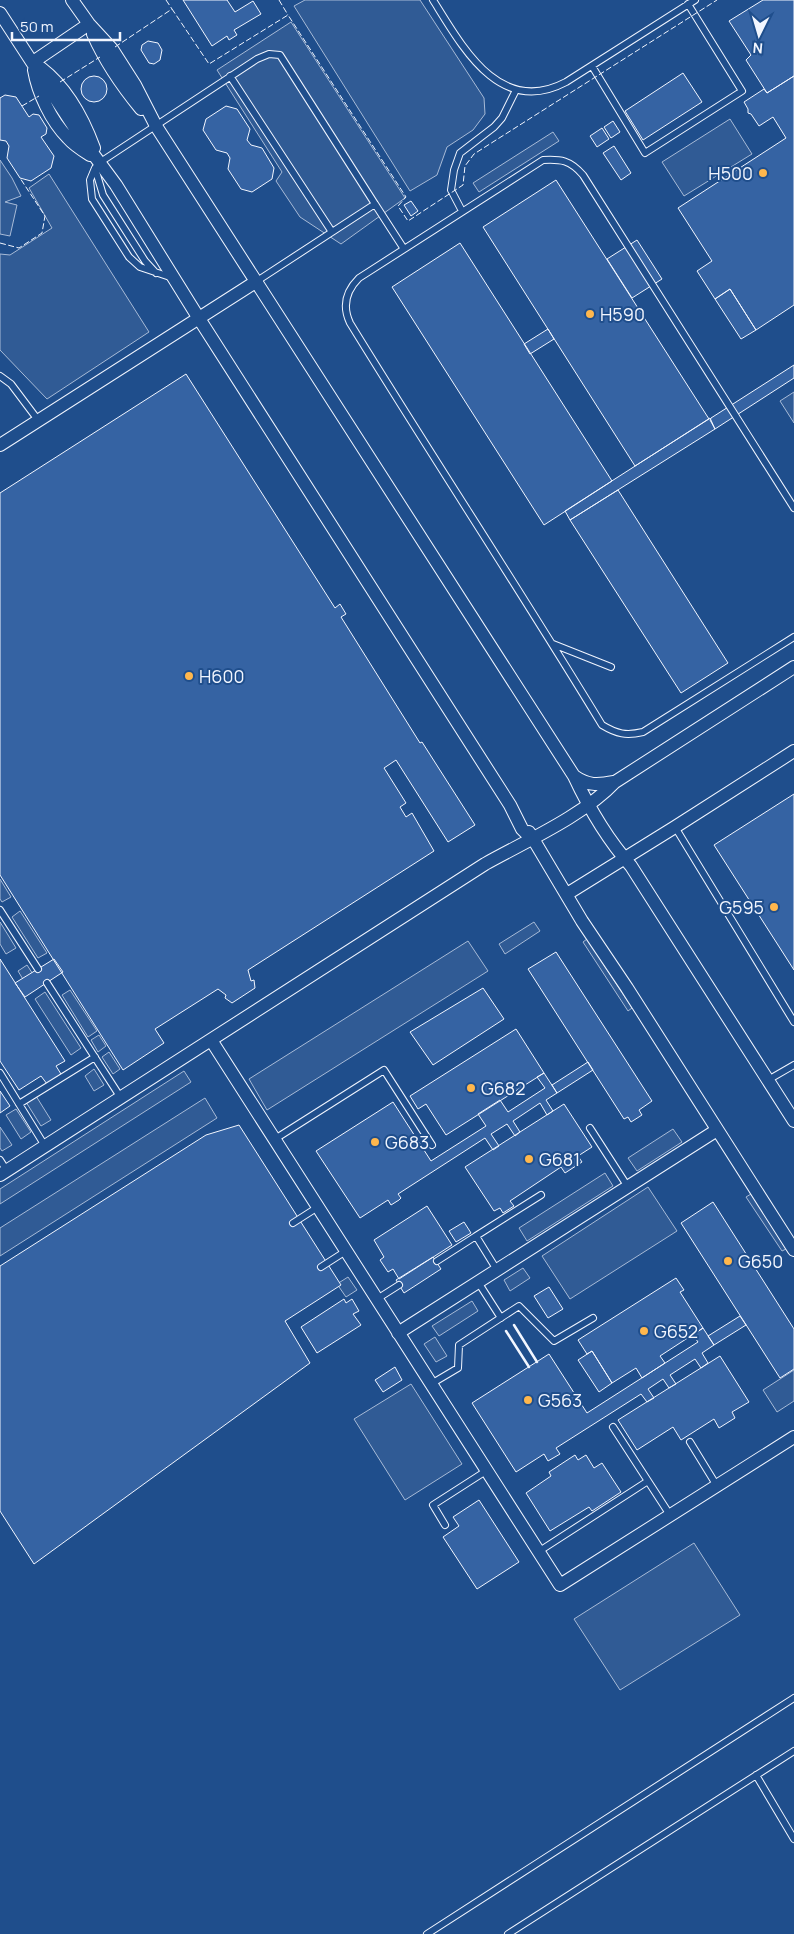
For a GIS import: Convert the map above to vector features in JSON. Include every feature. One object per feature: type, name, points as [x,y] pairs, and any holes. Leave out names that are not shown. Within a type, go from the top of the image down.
[{"type":"street","points":[[72,0],[107,52],[135,85],[156,126],[574,776],[588,804],[624,859],[631,866],[794,1120]]},
{"type":"street","points":[[0,13],[97,165],[116,185],[198,318],[510,805],[526,826],[532,839],[608,962],[627,988],[794,1250]]},
{"type":"street","points":[[33,62],[89,24]]},
{"type":"street","points":[[0,445],[256,281]]},
{"type":"street","points":[[2,1169],[46,1146],[485,864],[532,839],[588,804],[615,782],[794,667]]},
{"type":"street","points":[[567,894],[794,751]]},
{"type":"street","points":[[574,776],[585,783],[597,786],[615,782]]},
{"type":"street","points":[[211,1040],[560,1585],[794,1437]]},
{"type":"street","points":[[398,1333],[717,1130]]},
{"type":"lane","points":[[434,0],[479,66],[491,78],[516,90],[530,92],[547,91],[566,82],[695,0]]},
{"type":"lane","points":[[592,66],[645,153],[742,91],[688,4]]},
{"type":"lane","points":[[174,278],[156,273],[134,263],[92,200],[90,180],[97,165],[230,76],[257,59],[269,54],[280,55],[404,248]]},
{"type":"lane","points":[[230,76],[332,232]]},
{"type":"lane","points":[[462,212],[451,190],[454,170],[460,153],[494,127],[502,118],[516,90]]},
{"type":"lane","points":[[794,508],[575,166],[561,160],[542,160],[404,248],[353,284],[346,299],[345,310],[347,316],[429,452],[602,725],[612,731],[626,735],[652,728],[794,637]]},
{"type":"lane","points":[[97,165],[103,195],[145,261],[156,273]]},
{"type":"lane","points":[[256,281],[375,204]]},
{"type":"lane","points":[[0,376],[11,384],[38,420]]},
{"type":"lane","points":[[552,644],[611,667]]},
{"type":"lane","points":[[675,827],[794,1022]]},
{"type":"lane","points":[[0,911],[38,969]]},
{"type":"lane","points":[[47,983],[121,1098]]},
{"type":"lane","points":[[19,1104],[95,1057]]},
{"type":"lane","points":[[768,1080],[794,1065]]},
{"type":"lane","points":[[275,1139],[384,1070],[432,1145]]},
{"type":"lane","points":[[0,1073],[46,1146]]},
{"type":"lane","points":[[590,1128],[628,1186]]},
{"type":"lane","points":[[437,1261],[541,1196]]},
{"type":"lane","points":[[293,1223],[318,1207]]},
{"type":"lane","points":[[476,1236],[497,1270]]},
{"type":"lane","points":[[321,1267],[346,1251]]},
{"type":"lane","points":[[478,1282],[501,1318]]},
{"type":"lane","points":[[377,1299],[399,1285]]},
{"type":"lane","points":[[431,1384],[458,1368],[459,1345],[519,1306],[554,1341],[593,1318]]},
{"type":"lane","points":[[613,1427],[670,1515]]},
{"type":"lane","points":[[690,1442],[717,1486]]},
{"type":"lane","points":[[445,1525],[433,1505],[486,1471]]},
{"type":"lane","points":[[538,1552],[648,1481]]},
{"type":"lane","points":[[427,1934],[794,1698]]},
{"type":"lane","points":[[508,1934],[794,1751]]},
{"type":"lane","points":[[756,1775],[794,1839]]},
{"type":"shaded area","points":[[305,0],[420,0],[484,98],[485,114],[473,130],[447,147],[437,175],[410,191],[294,6]]},
{"type":"shaded area","points":[[291,22],[405,198],[341,244],[300,217],[276,181],[282,172],[217,70]]},
{"type":"shaded area","points":[[730,119],[752,154],[684,196],[662,162]]},
{"type":"shaded area","points":[[553,132],[559,141],[479,192],[473,183]]},
{"type":"shaded area","points":[[0,160],[21,196],[5,202],[17,205],[10,236],[0,234]]},
{"type":"shaded area","points":[[49,174],[149,332],[47,399],[0,350],[0,254],[10,255],[52,228],[29,188]]},
{"type":"shaded area","points":[[794,392],[794,423],[780,401]]},
{"type":"shaded area","points":[[0,879],[11,897],[2,902],[0,899]]},
{"type":"shaded area","points":[[20,911],[47,953],[38,958],[12,917]]},
{"type":"shaded area","points":[[0,922],[16,948],[6,954],[0,944]]},
{"type":"shaded area","points":[[534,922],[540,931],[505,954],[499,944]]},
{"type":"shaded area","points":[[587,939],[632,1008],[628,1011],[583,942]]},
{"type":"shaded area","points":[[468,941],[488,971],[267,1110],[249,1079]]},
{"type":"shaded area","points":[[27,965],[40,985],[30,991],[18,971]]},
{"type":"shaded area","points":[[70,990],[97,1031],[88,1037],[62,995]]},
{"type":"shaded area","points":[[45,992],[81,1048],[71,1055],[35,999]]},
{"type":"shaded area","points":[[99,1035],[106,1046],[98,1052],[91,1040]]},
{"type":"shaded area","points":[[109,1052],[120,1069],[113,1074],[102,1057]]},
{"type":"shaded area","points":[[94,1069],[104,1085],[94,1091],[85,1076]]},
{"type":"shaded area","points":[[184,1071],[191,1082],[0,1204],[0,1189]]},
{"type":"shaded area","points":[[36,1096],[51,1120],[41,1126],[26,1102]]},
{"type":"shaded area","points":[[205,1098],[217,1118],[0,1256],[0,1228]]},
{"type":"shaded area","points":[[16,1109],[31,1132],[21,1139],[6,1115]]},
{"type":"shaded area","points":[[0,1127],[12,1145],[2,1151],[0,1148]]},
{"type":"shaded area","points":[[673,1129],[682,1142],[637,1171],[628,1158]]},
{"type":"shaded area","points":[[605,1173],[613,1186],[527,1241],[519,1228]]},
{"type":"shaded area","points":[[648,1187],[677,1231],[570,1299],[542,1256]]},
{"type":"shaded area","points":[[751,1194],[786,1249],[782,1251],[746,1197]]},
{"type":"shaded area","points":[[523,1268],[530,1278],[510,1291],[504,1280]]},
{"type":"shaded area","points":[[348,1277],[357,1290],[346,1297],[337,1284]]},
{"type":"shaded area","points":[[472,1301],[478,1311],[439,1336],[432,1326]]},
{"type":"shaded area","points":[[435,1337],[447,1356],[436,1362],[424,1344]]},
{"type":"shaded area","points":[[794,1370],[794,1401],[777,1412],[763,1390]]},
{"type":"shaded area","points":[[411,1384],[462,1464],[405,1500],[354,1419]]},
{"type":"shaded area","points":[[694,1543],[740,1615],[620,1690],[574,1619]]},
{"type":"building","points":[[183,0],[227,0],[235,12],[253,1],[261,14],[234,30],[237,35],[229,40],[227,36],[212,46]]},
{"type":"building","points":[[763,0],[794,0],[794,76],[767,93],[746,60],[751,55],[729,21]]},
{"type":"building","points":[[148,41],[158,43],[162,50],[160,60],[154,64],[149,63],[141,50],[142,45]]},
{"type":"building","points":[[683,73],[702,102],[643,140],[625,111]]},
{"type":"building","points":[[94,76],[103,80],[107,89],[103,98],[94,102],[85,98],[81,89],[85,80]]},
{"type":"building","name":"H500","points":[[794,76],[794,305],[756,330],[730,289],[715,299],[697,271],[712,261],[678,208],[786,138],[773,117],[759,126],[751,114],[748,113],[744,102],[764,89],[767,93]]},
{"type":"building","points":[[5,95],[16,97],[29,117],[33,114],[39,115],[47,128],[46,134],[41,137],[54,156],[51,168],[31,181],[20,178],[7,158],[9,146],[6,141],[0,140],[0,98]]},
{"type":"building","points":[[226,106],[237,109],[250,129],[247,140],[251,145],[262,148],[274,168],[272,179],[252,192],[241,189],[228,169],[230,158],[227,153],[216,150],[203,130],[206,119]]},
{"type":"building","points":[[613,121],[620,132],[611,138],[604,127]]},
{"type":"building","points":[[602,128],[609,139],[597,147],[590,136]]},
{"type":"building","points":[[614,146],[631,173],[621,180],[603,153]]},
{"type":"building","name":"H590","points":[[556,180],[709,419],[635,466],[483,227]]},
{"type":"building","points":[[411,201],[418,211],[411,216],[404,205]]},
{"type":"building","points":[[637,240],[662,279],[632,298],[607,259]]},
{"type":"building","points":[[460,243],[612,481],[544,525],[392,287]]},
{"type":"building","points":[[730,289],[756,330],[741,339],[715,299]]},
{"type":"building","points":[[548,329],[554,339],[530,354],[524,344]]},
{"type":"building","points":[[794,365],[794,378],[715,429],[710,420],[711,418]]},
{"type":"building","name":"H600","points":[[186,374],[335,608],[340,604],[346,614],[341,617],[420,743],[422,742],[475,825],[448,842],[396,760],[384,768],[406,803],[400,807],[406,817],[412,813],[434,851],[248,970],[251,981],[254,980],[255,988],[232,1003],[218,989],[155,1029],[164,1043],[123,1070],[0,875],[0,493]]},
{"type":"building","points":[[710,418],[715,429],[570,520],[565,511]]},
{"type":"building","points":[[618,490],[728,663],[681,693],[570,520]]},
{"type":"building","name":"G595","points":[[794,794],[794,970],[714,845]]},
{"type":"building","points":[[556,952],[652,1101],[639,1110],[642,1115],[631,1122],[628,1117],[624,1119],[528,969]]},
{"type":"building","points":[[0,959],[65,1061],[56,1066],[61,1074],[47,1084],[41,1076],[19,1090],[0,1061]]},
{"type":"building","points":[[54,959],[63,972],[25,997],[15,983]]},
{"type":"building","points":[[483,988],[504,1019],[433,1065],[410,1032]]},
{"type":"building","name":"G682","points":[[516,1029],[544,1073],[446,1135],[426,1104],[418,1109],[410,1096]]},
{"type":"building","points":[[588,1062],[593,1070],[557,1093],[552,1085]]},
{"type":"building","name":"G683","points":[[544,1073],[557,1093],[546,1100],[553,1111],[547,1115],[540,1103],[513,1121],[520,1132],[515,1136],[507,1124],[491,1134],[499,1146],[493,1150],[485,1138],[398,1194],[401,1198],[399,1200],[391,1205],[388,1200],[360,1218],[316,1151],[393,1102],[431,1161],[486,1126],[478,1114],[500,1100],[508,1112],[545,1088],[537,1077]]},
{"type":"building","points":[[0,1091],[10,1106],[0,1113]]},
{"type":"building","name":"G681","points":[[564,1104],[592,1147],[578,1156],[582,1162],[565,1173],[561,1167],[510,1201],[514,1206],[503,1213],[500,1208],[494,1211],[465,1167]]},
{"type":"building","points":[[239,1125],[341,1285],[285,1321],[310,1363],[34,1564],[0,1511],[0,1266],[206,1135]]},
{"type":"building","name":"G650","points":[[713,1202],[794,1329],[794,1369],[780,1378],[681,1223]]},
{"type":"building","points":[[427,1206],[452,1245],[399,1279],[393,1269],[388,1272],[380,1260],[384,1257],[374,1240]]},
{"type":"building","points":[[464,1222],[471,1233],[456,1242],[449,1231]]},
{"type":"building","points":[[433,1257],[441,1269],[404,1293],[396,1280]]},
{"type":"building","name":"G652","points":[[676,1278],[684,1290],[680,1292],[703,1328],[660,1356],[665,1363],[642,1378],[636,1368],[612,1383],[592,1351],[587,1354],[578,1340]]},
{"type":"building","points":[[549,1287],[563,1309],[548,1318],[534,1296]]},
{"type":"building","points":[[344,1299],[346,1303],[352,1299],[359,1311],[353,1314],[361,1325],[317,1353],[301,1327]]},
{"type":"building","points":[[740,1316],[746,1325],[714,1345],[708,1336]]},
{"type":"building","name":"G563","points":[[703,1328],[714,1345],[702,1353],[708,1363],[701,1368],[695,1359],[670,1375],[676,1384],[669,1388],[663,1379],[648,1389],[654,1398],[647,1402],[641,1394],[556,1448],[560,1454],[548,1461],[544,1454],[516,1472],[472,1403],[549,1354],[587,1413],[698,1342],[693,1335]]},
{"type":"building","points":[[592,1351],[612,1383],[599,1392],[578,1360]]},
{"type":"building","points":[[720,1356],[749,1402],[732,1412],[735,1418],[719,1428],[714,1419],[681,1440],[673,1427],[637,1450],[618,1420]]},
{"type":"building","points":[[395,1367],[402,1380],[383,1392],[375,1380]]},
{"type":"building","points":[[575,1455],[578,1460],[586,1455],[594,1468],[602,1463],[621,1492],[592,1511],[589,1507],[550,1531],[526,1493],[551,1476],[549,1472]]},
{"type":"building","points":[[479,1500],[519,1562],[477,1589],[443,1537],[459,1526],[453,1517]]},
{"type":"fence","points":[[166,0],[172,9]]},
{"type":"fence","points":[[279,0],[288,15]]},
{"type":"fence","points":[[115,47],[172,9],[209,64],[288,15],[406,197],[398,206],[408,221],[463,185],[465,166],[474,154],[717,0]]},
{"type":"fence","points":[[60,82],[100,57]]},
{"type":"fence","points":[[22,106],[39,96]]},
{"type":"fence","points":[[0,243],[19,248],[42,233],[45,216],[20,178]]},
{"type":"wall","points":[[514,1325],[537,1362]]},
{"type":"wall","points":[[506,1331],[529,1367]]},
{"type":"place","name":"H500","points":[[763,173]]},
{"type":"place","name":"H590","points":[[590,314]]},
{"type":"place","name":"H600","points":[[189,676]]},
{"type":"place","name":"G595","points":[[774,907]]},
{"type":"place","name":"G682","points":[[471,1088]]},
{"type":"place","name":"G683","points":[[375,1142]]},
{"type":"place","name":"G681","points":[[529,1159]]},
{"type":"place","name":"G650","points":[[728,1261]]},
{"type":"place","name":"G652","points":[[644,1331]]},
{"type":"place","name":"G563","points":[[528,1400]]}]
